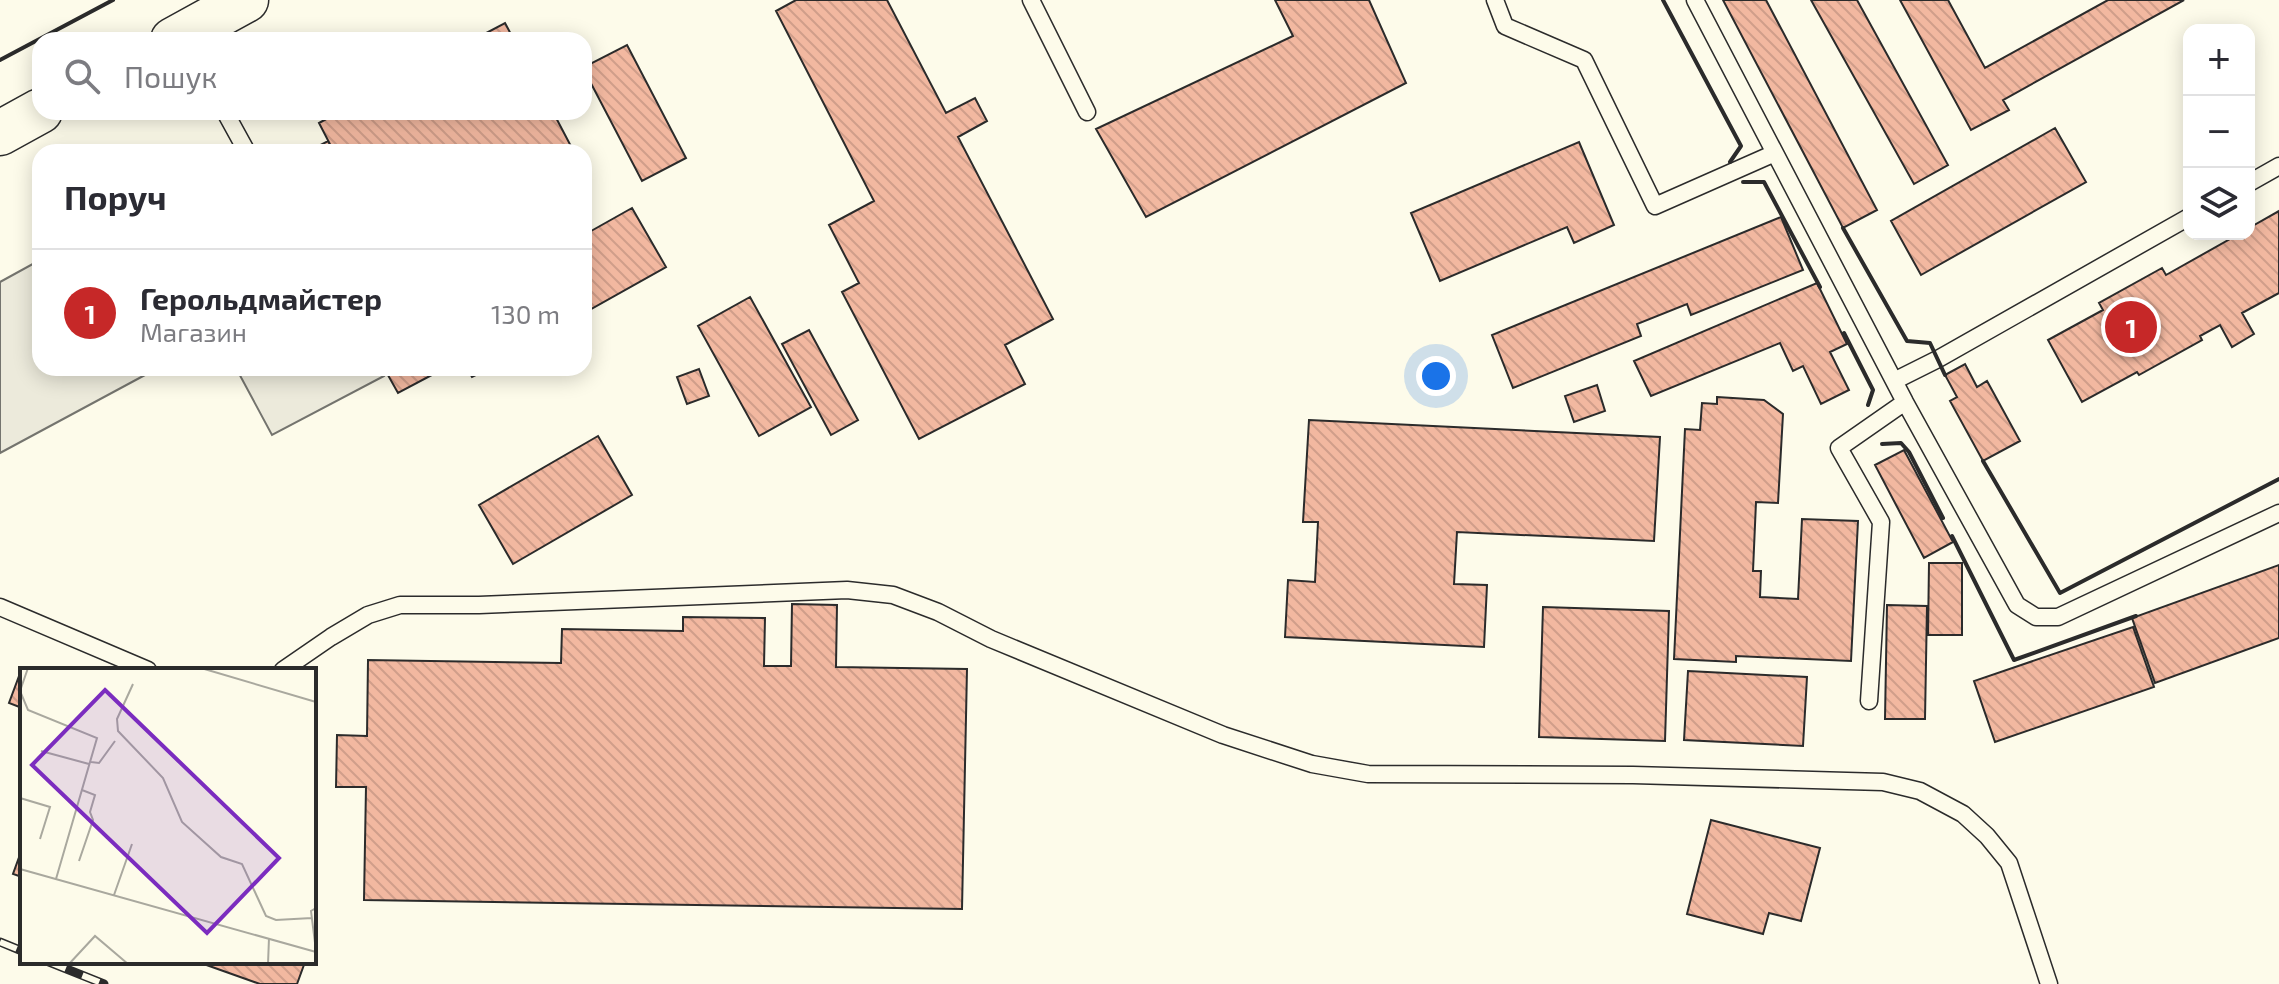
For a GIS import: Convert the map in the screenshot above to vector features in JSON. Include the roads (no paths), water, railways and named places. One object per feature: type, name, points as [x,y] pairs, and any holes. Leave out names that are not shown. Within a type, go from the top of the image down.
[{"type":"main road","points":[[191,32],[246,0]]},
{"type":"main road","points":[[0,133],[32,115]]},
{"type":"lane","points":[[1031,0],[1087,112]]},
{"type":"lane","points":[[1495,0],[1505,26],[1584,60],[1655,206],[1775,153]]},
{"type":"lane","points":[[1695,0],[1905,402],[2017,605],[2036,617],[2058,617],[2279,513]]},
{"type":"lane","points":[[229,120],[243,144]]},
{"type":"lane","points":[[2255,180],[2279,166]]},
{"type":"lane","points":[[1894,381],[2183,220]]},
{"type":"lane","points":[[1869,701],[1881,522],[1839,448],[1905,402]]},
{"type":"lane","points":[[286,668],[368,615],[400,605],[479,605],[847,590],[893,595],[1223,735],[1312,764],[1368,774],[1633,775],[1883,782],[1920,791],[1963,814],[1987,836],[2009,863],[2049,984]]},
{"type":"lane","points":[[0,607],[143,668]]},
{"type":"railway","points":[[0,942],[20,950]]},
{"type":"railway","points":[[54,964],[104,984]]},
{"type":"place","name":"Герольдмайстер","points":[[2131,327]]}]
